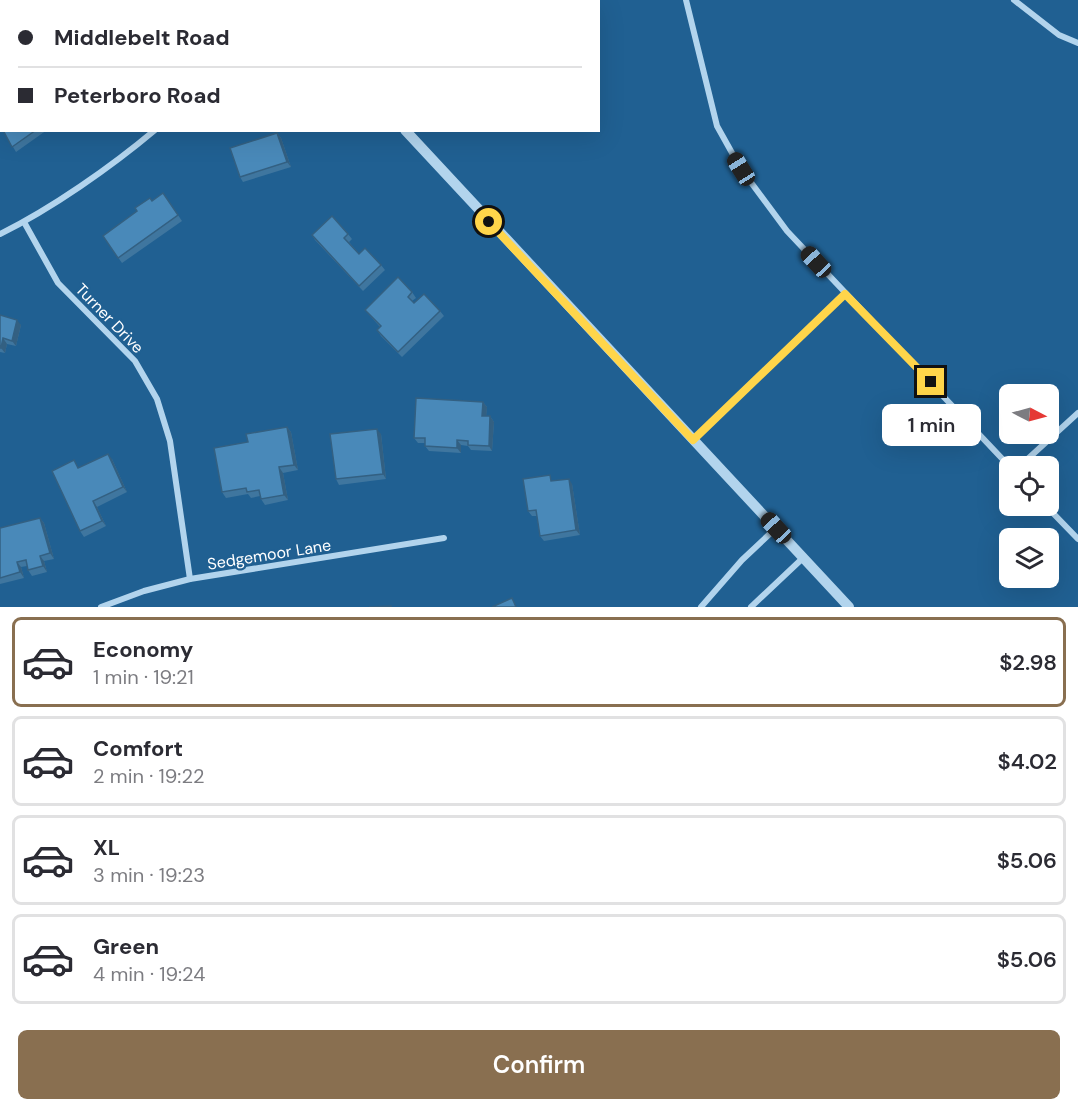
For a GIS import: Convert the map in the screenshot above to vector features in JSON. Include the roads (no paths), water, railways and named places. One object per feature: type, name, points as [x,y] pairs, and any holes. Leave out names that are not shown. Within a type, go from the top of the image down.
[{"type":"street","points":[[686,0],[717,126],[728,148],[787,231],[1000,456]]},
{"type":"street","points":[[1014,0],[1059,35],[1078,43]]},
{"type":"street","points":[[0,234],[24,222],[136,146],[153,132]]},
{"type":"street","points":[[407,132],[849,607]]},
{"type":"street","name":"Turner Drive","points":[[24,222],[57,283],[135,362],[157,399],[170,441],[190,579]]},
{"type":"street","points":[[693,440],[845,294]]},
{"type":"street","points":[[1031,456],[1078,413]]},
{"type":"street","points":[[1056,516],[1078,539]]},
{"type":"street","points":[[700,607],[742,560],[776,528]]},
{"type":"street","name":"Sedgemoor Lane","points":[[101,607],[144,591],[190,579],[444,538]]},
{"type":"street","points":[[751,607],[804,557]]}]
